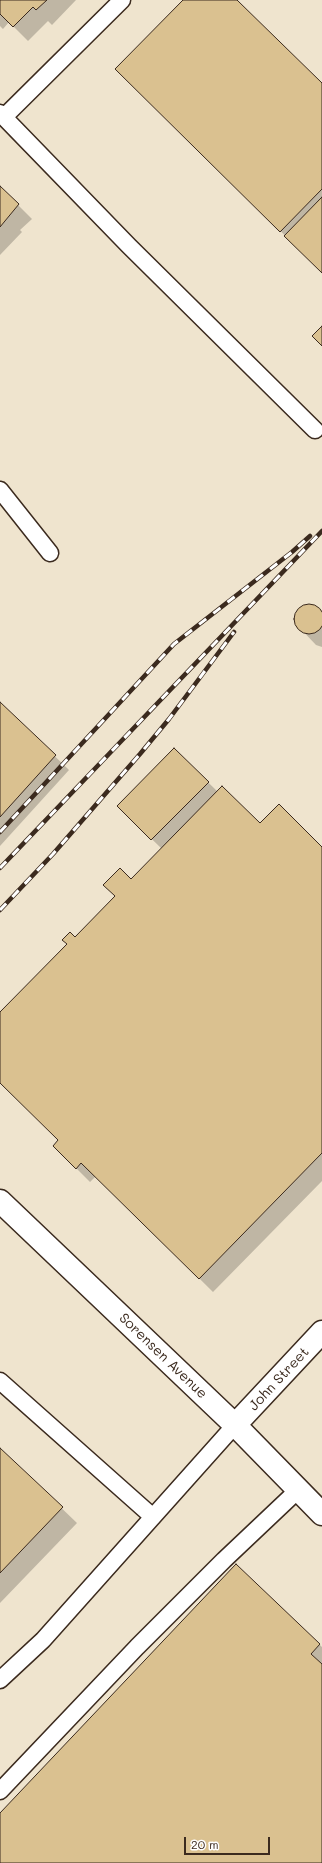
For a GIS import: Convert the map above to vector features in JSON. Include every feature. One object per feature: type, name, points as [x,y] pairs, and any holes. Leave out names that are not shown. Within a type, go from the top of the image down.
[{"type":"street","name":"Sorensen Avenue","points":[[0,1201],[235,1425],[322,1514]]},
{"type":"street","name":"John Street","points":[[235,1425],[322,1332]]},
{"type":"lane","points":[[122,0],[2,115],[130,246],[315,430]]},
{"type":"lane","points":[[0,490],[50,553]]},
{"type":"lane","points":[[0,1381],[153,1517]]},
{"type":"lane","points":[[0,1680],[43,1640],[235,1425]]},
{"type":"lane","points":[[0,1791],[137,1646],[224,1560],[298,1490]]},
{"type":"shaded area","points":[[0,0],[322,0],[322,1863],[0,1863]]},
{"type":"building","points":[[0,0],[47,0],[36,10],[33,7],[13,27],[0,14]]},
{"type":"building","points":[[183,0],[237,0],[322,83],[322,189],[280,232],[115,69]]},
{"type":"building","points":[[0,186],[19,204],[0,227]]},
{"type":"building","points":[[322,197],[322,273],[284,236]]},
{"type":"building","points":[[322,326],[322,346],[312,336]]},
{"type":"building","points":[[309,604],[315,605],[323,613],[323,625],[315,633],[309,634],[303,633],[295,625],[294,619],[295,613],[303,605]]},
{"type":"building","points":[[0,702],[56,755],[0,817]]},
{"type":"building","points":[[174,748],[209,782],[151,840],[117,806]]},
{"type":"building","points":[[222,786],[260,823],[279,804],[322,847],[322,1153],[199,1279],[81,1163],[76,1169],[53,1146],[58,1140],[0,1083],[0,1012],[67,944],[62,940],[70,932],[75,937],[115,896],[103,885],[120,868],[131,879]]},
{"type":"building","points":[[0,1448],[63,1507],[0,1573]]},
{"type":"building","points":[[236,1564],[320,1644],[311,1654],[322,1664],[322,1863],[0,1863],[0,1813]]},
{"type":"railway","points":[[0,868],[322,531]]},
{"type":"railway","points":[[0,832],[174,644],[292,552],[310,536]]},
{"type":"railway","points":[[0,910],[53,854],[140,754],[169,719],[234,632]]}]
